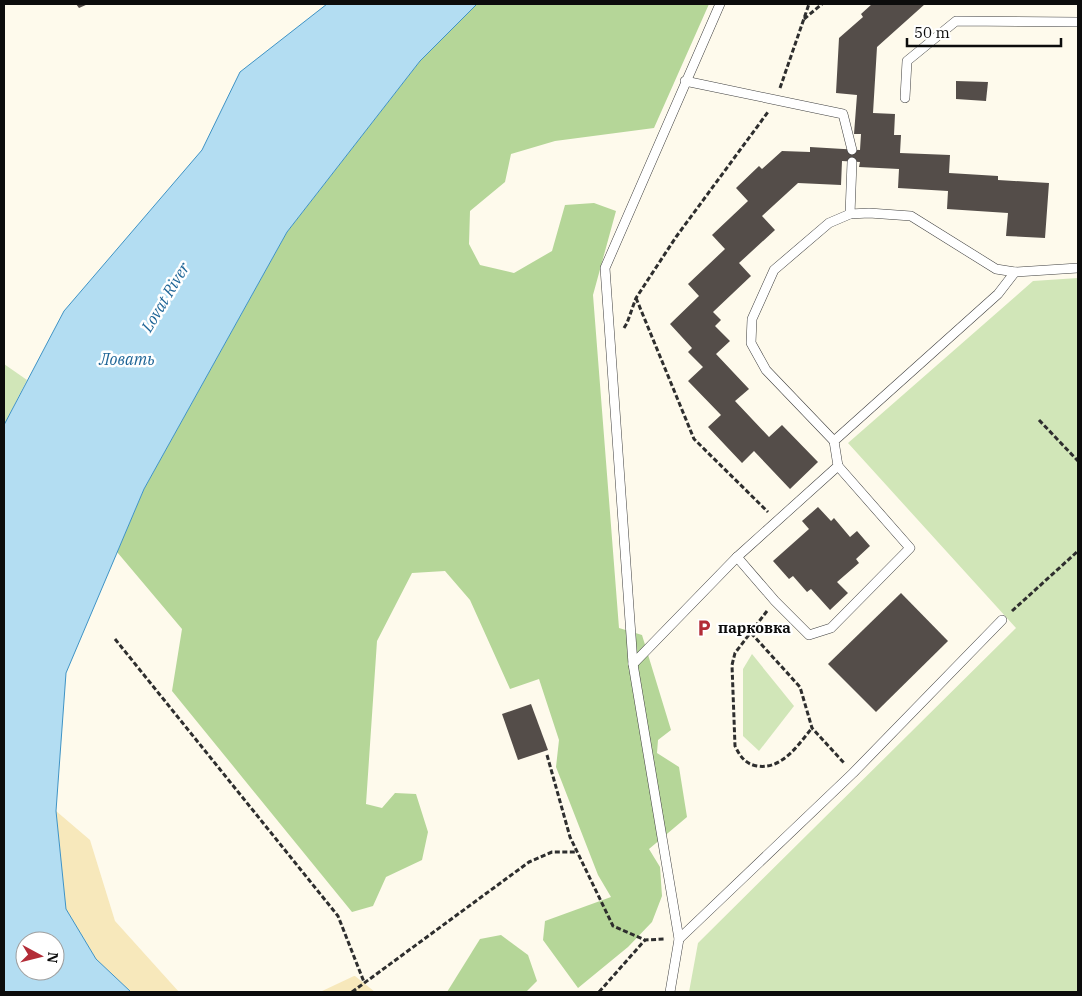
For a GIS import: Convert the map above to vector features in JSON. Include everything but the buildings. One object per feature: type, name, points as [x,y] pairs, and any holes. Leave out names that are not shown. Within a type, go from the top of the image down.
[{"type":"lane","points":[[670,992],[679,939],[633,664],[605,268],[720,4]]},
{"type":"lane","points":[[905,98],[907,61],[956,21],[1078,22]]},
{"type":"lane","points":[[685,81],[843,114],[852,150]]},
{"type":"lane","points":[[850,214],[852,162]]},
{"type":"lane","points":[[737,557],[775,601],[810,635],[831,628],[910,548],[838,466],[834,441],[766,370],[751,344],[752,319],[774,270],[829,223],[850,214],[870,213],[911,216],[996,269],[1015,272],[1078,268]]},
{"type":"lane","points":[[834,441],[998,294],[1015,272]]},
{"type":"lane","points":[[633,664],[737,557],[838,466]]},
{"type":"lane","points":[[679,939],[853,773],[1002,620]]},
{"type":"path","points":[[611,349],[628,323],[636,298],[676,236],[764,119],[775,101],[809,4]]},
{"type":"path","points":[[804,19],[822,4]]},
{"type":"path","points":[[636,298],[694,439],[777,521]]},
{"type":"path","points":[[1038,420],[1078,461]]},
{"type":"path","points":[[1002,620],[1078,551]]},
{"type":"path","points":[[775,601],[735,653],[732,665],[735,746],[740,756],[750,765],[763,767],[778,764],[791,753],[812,728]]},
{"type":"path","points":[[751,633],[800,687],[812,728],[853,773]]},
{"type":"path","points":[[115,638],[338,916],[364,982]]},
{"type":"path","points":[[547,755],[570,837],[613,926],[644,940],[679,939]]},
{"type":"path","points":[[352,992],[529,862],[552,852],[577,852]]},
{"type":"path","points":[[598,992],[644,940]]},
{"type":"green space","points":[[477,4],[709,4],[654,128],[555,141],[511,154],[505,182],[470,211],[469,244],[480,265],[514,273],[552,251],[565,205],[594,203],[616,211],[593,295],[619,628],[642,635],[671,730],[658,740],[657,753],[679,767],[687,817],[649,849],[660,867],[662,896],[652,922],[628,947],[578,988],[543,940],[545,921],[611,897],[598,875],[556,767],[559,740],[539,679],[510,689],[470,600],[445,571],[412,573],[377,641],[366,804],[382,808],[395,793],[416,794],[428,832],[422,860],[386,877],[373,906],[352,912],[172,691],[182,629],[117,552],[144,489],[287,232],[420,61]]},
{"type":"green space","points":[[1078,278],[1078,992],[689,992],[698,943],[1016,628],[848,443],[1033,281]]},
{"type":"green space","points":[[4,364],[27,380],[4,425]]},
{"type":"green space","points":[[752,654],[794,706],[759,751],[743,736],[743,669]]},
{"type":"green space","points":[[501,935],[528,955],[537,981],[526,992],[447,992],[480,939]]},
{"type":"sand","points":[[56,811],[90,840],[115,921],[179,992],[131,992],[96,959],[66,909]]},
{"type":"sand","points":[[354,976],[375,992],[320,992]]},
{"type":"water","name":"Ловать","points":[[327,4],[477,4],[420,61],[287,232],[144,489],[66,673],[56,811],[66,909],[96,959],[131,992],[4,992],[4,425],[64,311],[202,150],[240,72]]},
{"type":"place","name":"парковка","points":[[704,628]]},
{"type":"water label","name":"Lovat River","points":[[165,297]]}]
